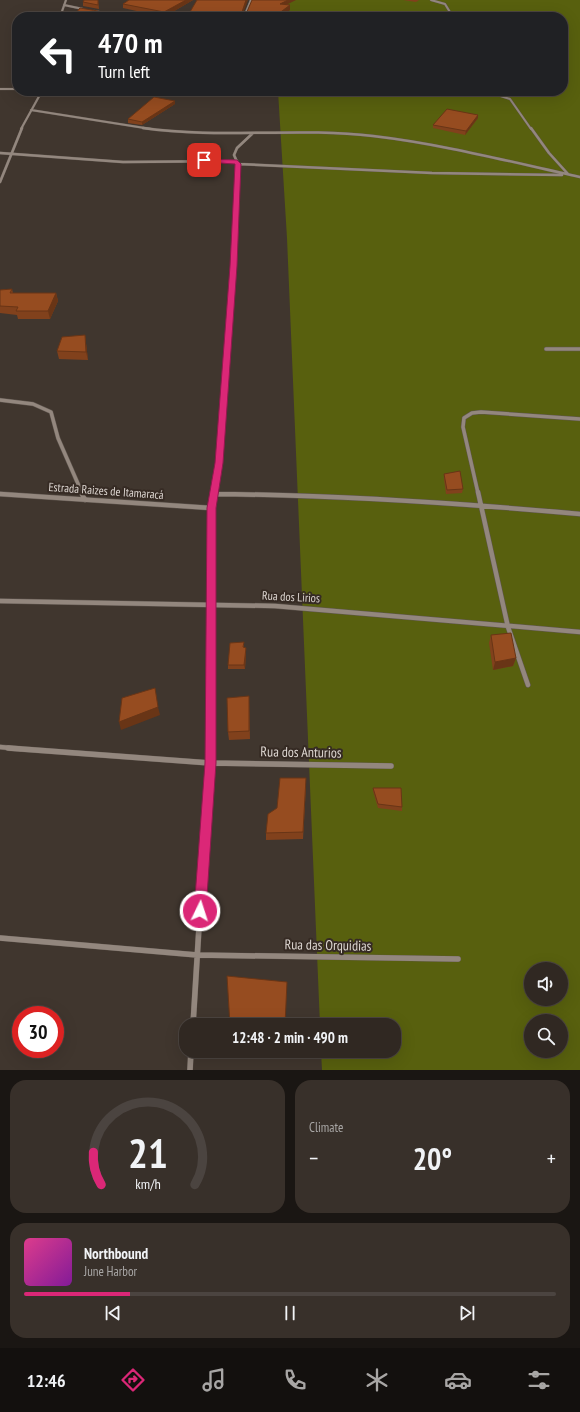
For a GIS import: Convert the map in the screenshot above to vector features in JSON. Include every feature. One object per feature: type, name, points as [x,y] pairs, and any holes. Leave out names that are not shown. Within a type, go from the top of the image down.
[{"type":"street","points":[[62,12],[66,0]]},
{"type":"street","points":[[246,12],[251,0],[247,0]]},
{"type":"street","points":[[431,0],[445,4],[450,12]]},
{"type":"street","points":[[64,5],[99,12]]},
{"type":"street","points":[[0,89],[12,89]]},
{"type":"street","points":[[0,182],[18,135],[39,96]]},
{"type":"street","points":[[501,96],[510,99],[548,153],[569,175]]},
{"type":"street","points":[[32,110],[146,128],[193,132],[356,134],[395,139],[511,161],[580,177]]},
{"type":"street","points":[[193,1018],[210,763],[211,508],[219,463],[223,414],[237,163],[234,151],[240,144],[251,138],[253,133]]},
{"type":"street","points":[[0,153],[123,162],[237,163],[432,173],[569,175]]},
{"type":"street","points":[[546,348],[580,349]]},
{"type":"street","points":[[0,400],[33,404],[51,412],[58,438],[85,500]]},
{"type":"street","points":[[528,685],[508,627],[463,427],[464,418],[472,413],[481,412],[580,419]]},
{"type":"street","name":"Estrada Raizes de Itamaracá","points":[[0,494],[211,508]]},
{"type":"street","points":[[214,494],[300,495],[408,500],[580,514]]},
{"type":"street","name":"Rua dos Lirios","points":[[0,601],[275,606],[580,632]]},
{"type":"street","name":"Rua dos Anturios","points":[[0,747],[210,763],[391,766]]},
{"type":"street","name":"Rua das Orquidias","points":[[0,938],[197,955],[458,958]]},
{"type":"street","points":[[190,1070],[191,1058]]},
{"type":"green space","points":[[285,0],[580,0],[580,1070],[322,1070],[321,1058],[401,1058],[401,1018],[320,1018],[287,238],[278,96],[568,96],[568,12],[277,12]]},
{"type":"building","points":[[84,0],[98,0],[98,5],[83,2]]},
{"type":"building","points":[[129,0],[186,0],[164,12],[123,4]]},
{"type":"building","points":[[197,0],[246,0],[242,12],[190,12]]},
{"type":"building","points":[[252,0],[288,0],[280,4],[290,5],[281,12],[247,12]]},
{"type":"building","points":[[80,8],[98,12],[77,12]]},
{"type":"building","points":[[154,97],[175,101],[142,122],[128,119]]},
{"type":"building","points":[[447,109],[478,115],[466,131],[433,125]]},
{"type":"building","points":[[12,289],[10,293],[56,293],[48,311],[16,311],[18,307],[0,306],[0,290]]},
{"type":"building","points":[[85,335],[86,352],[57,351],[62,337]]},
{"type":"building","points":[[460,471],[463,489],[447,490],[444,474]]},
{"type":"building","points":[[511,633],[516,658],[495,662],[491,635]]},
{"type":"building","points":[[244,642],[243,647],[246,648],[244,665],[228,665],[230,643]]},
{"type":"building","points":[[155,688],[158,707],[119,722],[122,698]]},
{"type":"building","points":[[249,696],[249,731],[228,732],[227,698]]},
{"type":"building","points":[[280,778],[306,778],[303,832],[266,833],[268,814],[277,808]]},
{"type":"building","points":[[373,788],[401,788],[402,807],[378,804]]},
{"type":"building","points":[[227,976],[287,982],[285,1018],[230,1018]]},
{"type":"route","points":[[200,911],[210,763],[211,508],[219,463],[233,266],[238,164],[237,161],[204,160]]}]
